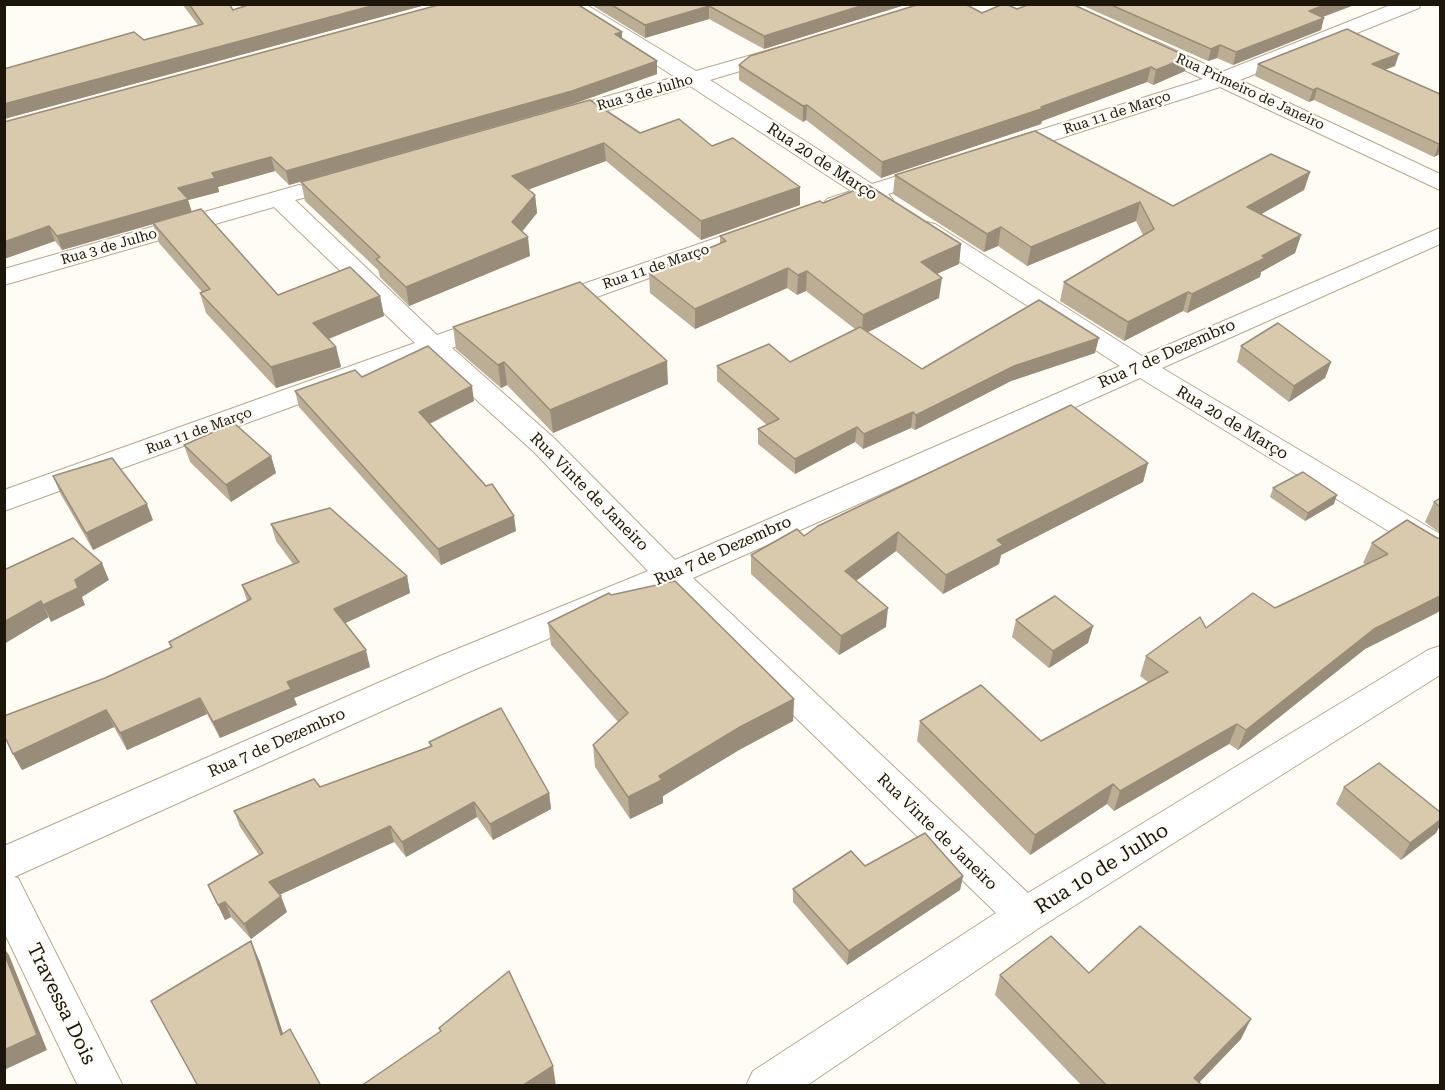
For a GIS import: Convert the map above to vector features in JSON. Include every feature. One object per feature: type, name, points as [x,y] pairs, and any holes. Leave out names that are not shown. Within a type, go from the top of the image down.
[{"type":"street","name":"Rua 20 de Março","points":[[570,4],[694,79],[1138,366],[1440,548]]},
{"type":"street","name":"Rua 11 de Março","points":[[813,212],[868,192],[1224,79],[1412,4]]},
{"type":"street","name":"Rua Primeiro de Janeiro","points":[[1130,37],[1224,79],[1440,183]]},
{"type":"street","name":"Rua 3 de Julho","points":[[537,124],[805,45]]},
{"type":"street","name":"Rua 3 de Julho","points":[[4,277],[323,185]]},
{"type":"street","name":"Rua Vinte de Janeiro","points":[[278,198],[433,345],[544,445],[670,575],[1025,916]]},
{"type":"street","name":"Rua 11 de Março","points":[[4,501],[433,345],[768,228]]},
{"type":"street","name":"Rua 7 de Dezembro","points":[[4,864],[452,665],[670,575],[1138,366],[1440,235]]},
{"type":"street","name":"Rua 10 de Julho","points":[[768,1086],[1025,916],[1440,659]]},
{"type":"street","name":"Travessa Dois","points":[[4,890],[101,1086]]},
{"type":"building","points":[[189,4],[229,4],[233,10],[251,4],[379,4],[4,104],[4,69],[134,32],[144,40],[203,24]]},
{"type":"building","points":[[442,4],[577,4],[622,32],[615,34],[657,61],[572,91],[286,171],[271,157],[212,173],[215,178],[178,188],[188,199],[57,236],[49,226],[4,242],[4,122]]},
{"type":"building","points":[[610,4],[867,4],[764,36],[709,6],[645,25]]},
{"type":"building","points":[[920,4],[965,4],[982,13],[1003,4],[1017,9],[1030,4],[1072,4],[1188,57],[1156,70],[1151,67],[1041,107],[1044,108],[882,162],[807,105],[803,106],[739,65],[750,56]]},
{"type":"building","points":[[1109,4],[1327,4],[1309,11],[1324,18],[1236,52],[1220,45],[1211,49]]},
{"type":"building","points":[[1347,29],[1399,54],[1372,64],[1440,94],[1440,144],[1258,64]]},
{"type":"building","points":[[590,100],[640,133],[679,119],[712,146],[733,138],[800,187],[701,221],[604,143],[512,176],[535,195],[512,222],[528,237],[406,287],[376,259],[380,257],[301,182]]},
{"type":"building","points":[[1035,131],[1173,206],[1271,154],[1310,172],[1247,207],[1301,235],[1262,256],[1265,258],[1128,322],[1064,282],[1154,229],[1140,202],[1031,247],[1001,227],[987,234],[895,175]]},
{"type":"building","points":[[868,185],[961,244],[921,262],[942,278],[863,315],[807,271],[798,275],[788,268],[695,309],[649,273],[726,241],[720,236],[820,201],[823,203]]},
{"type":"building","points":[[201,209],[278,295],[350,267],[380,296],[313,323],[336,347],[271,367],[200,293],[210,289],[153,223]]},
{"type":"building","points":[[580,282],[667,361],[550,410],[504,362],[498,365],[453,327]]},
{"type":"building","points":[[1039,300],[1099,338],[1014,366],[916,415],[913,412],[864,434],[857,427],[795,459],[758,429],[779,419],[717,366],[769,344],[790,362],[860,327],[922,369]]},
{"type":"building","points":[[1278,323],[1331,362],[1294,386],[1241,346]]},
{"type":"building","points":[[428,346],[472,386],[419,412],[486,486],[492,484],[514,516],[438,549],[295,391],[355,370],[362,377]]},
{"type":"building","points":[[1071,405],[1148,463],[997,540],[1003,545],[946,575],[898,532],[845,571],[888,608],[841,636],[751,555],[797,529],[804,536],[818,526]]},
{"type":"building","points":[[234,423],[271,456],[226,485],[184,445]]},
{"type":"building","points":[[112,458],[147,504],[86,533],[53,476]]},
{"type":"building","points":[[1303,472],[1337,495],[1308,513],[1273,488]]},
{"type":"building","points":[[1440,498],[1440,507],[1434,502]]},
{"type":"building","points":[[330,508],[407,576],[334,609],[366,650],[287,682],[291,689],[213,722],[200,698],[120,733],[106,710],[13,754],[4,735],[4,716],[105,678],[172,647],[169,642],[251,599],[242,585],[299,562],[271,524]]},
{"type":"building","points":[[1407,520],[1440,538],[1440,596],[1374,629],[1246,730],[1237,724],[1120,791],[1113,784],[1035,835],[920,721],[981,685],[1041,741],[1168,672],[1146,656],[1200,617],[1206,628],[1253,593],[1275,608],[1388,554],[1372,543]]},
{"type":"building","points":[[73,538],[102,563],[75,580],[78,588],[43,605],[41,601],[4,622],[4,570]]},
{"type":"building","points":[[675,581],[794,699],[740,727],[659,776],[662,780],[628,797],[593,745],[628,713],[548,623],[609,593],[611,595]]},
{"type":"building","points":[[1055,596],[1093,626],[1053,651],[1016,620]]},
{"type":"building","points":[[501,708],[549,793],[490,824],[474,802],[402,842],[390,826],[269,882],[281,896],[244,924],[225,902],[218,905],[208,885],[263,853],[234,811],[314,779],[320,787],[432,746],[429,742]]},
{"type":"building","points":[[1379,763],[1440,812],[1440,820],[1410,843],[1344,787]]},
{"type":"building","points":[[925,833],[963,876],[849,951],[793,889],[851,851],[865,866]]},
{"type":"building","points":[[1140,926],[1251,1019],[1194,1078],[1203,1086],[1107,1086],[1000,975],[1051,936],[1089,973]]},
{"type":"building","points":[[251,941],[281,1035],[290,1029],[321,1086],[198,1086],[151,1001]]},
{"type":"building","points":[[4,953],[37,1035],[4,1050]]},
{"type":"building","points":[[509,971],[553,1066],[522,1086],[361,1086],[441,1031],[439,1028]]}]
